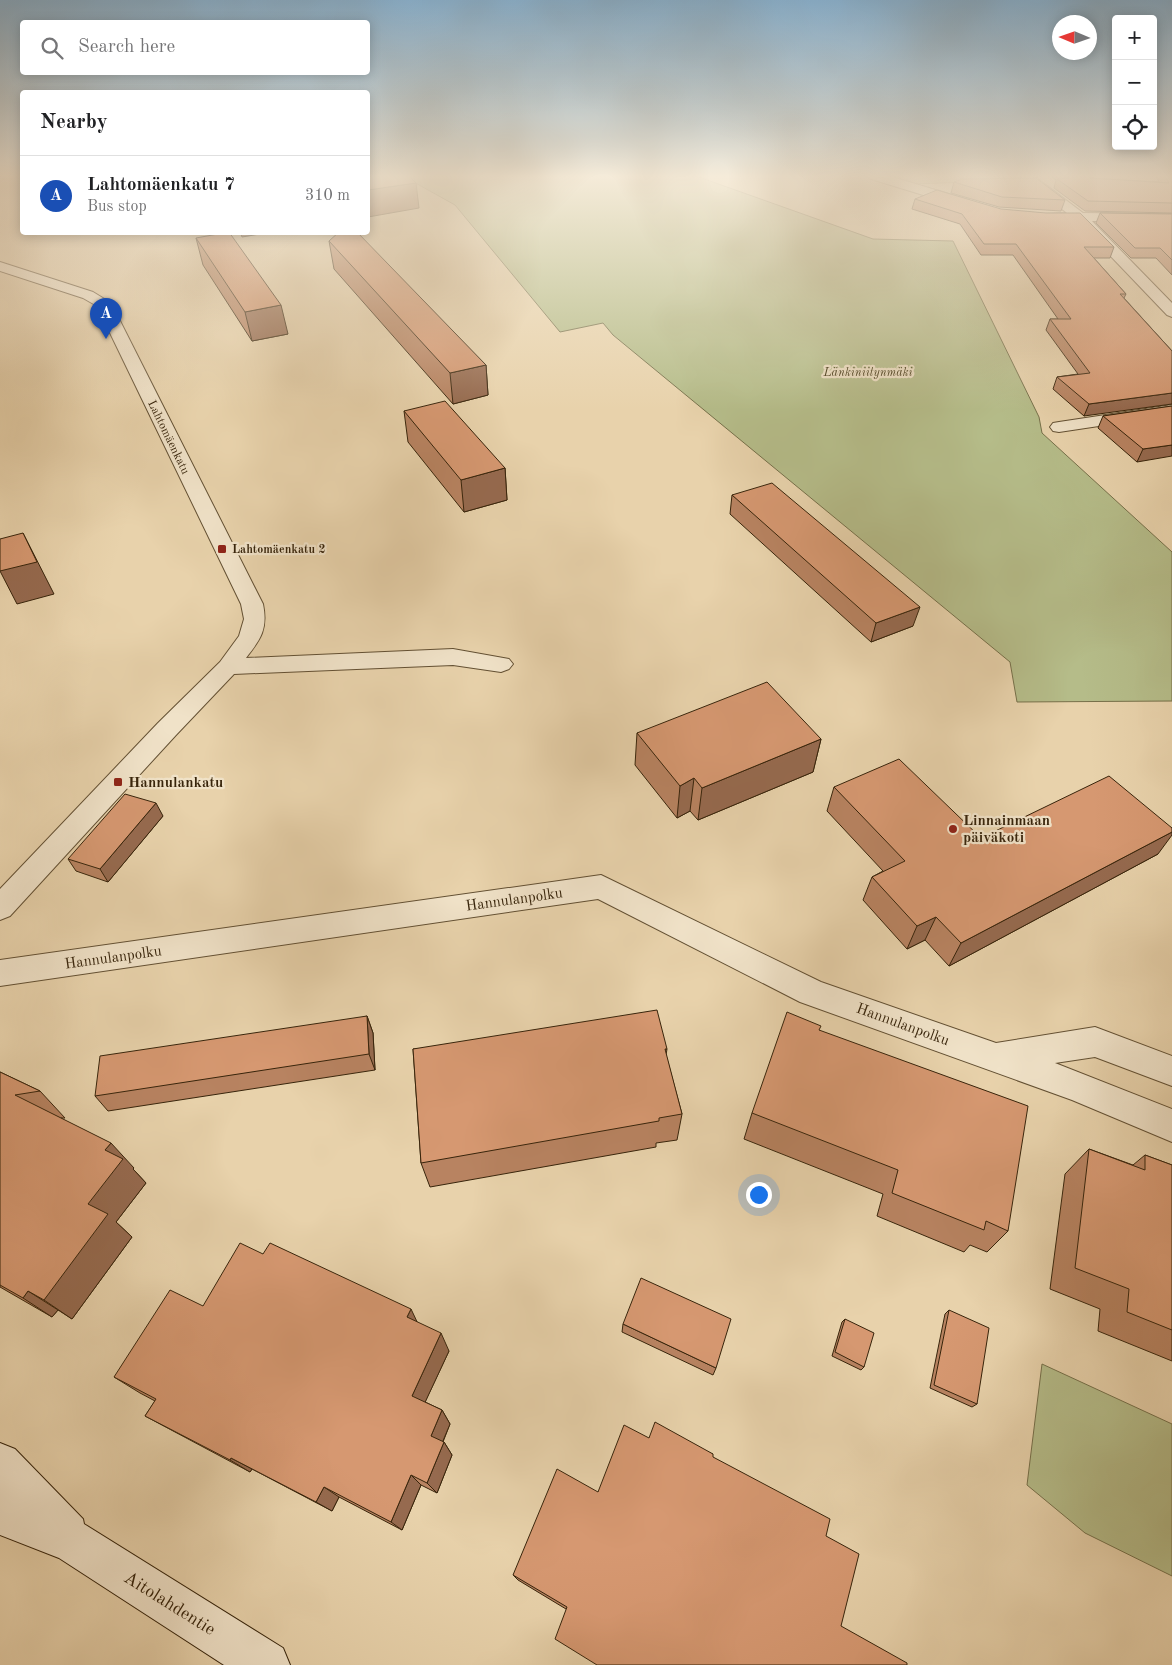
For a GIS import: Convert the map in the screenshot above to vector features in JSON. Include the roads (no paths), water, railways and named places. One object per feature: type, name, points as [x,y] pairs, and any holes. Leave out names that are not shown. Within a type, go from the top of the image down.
[{"type":"street","points":[[1116,254],[1172,312]]},
{"type":"street","name":"Lahtomäenkatu","points":[[0,266],[88,295],[103,303],[252,604],[254,619],[250,637],[228,667]]},
{"type":"street","points":[[1059,427],[1172,410]]},
{"type":"street","points":[[0,908],[167,729],[228,667],[453,657],[501,664]]},
{"type":"street","name":"Hannulanpolku","points":[[0,973],[601,887],[811,992],[1079,1087],[1172,1126]]},
{"type":"street","name":"Hannulanpolku","points":[[996,1058],[1094,1042],[1172,1071]]},
{"type":"street","name":"Aitolahdentie","points":[[0,1464],[73,1541]]},
{"type":"street","name":"Aitolahdentie","points":[[0,1513],[73,1541],[266,1665]]},
{"type":"place","name":"Lahtomäenkatu 7","points":[[106,339]]},
{"type":"place","name":"Lahtomäenkatu 2","points":[[222,549]]},
{"type":"place","name":"Hannulankatu","points":[[118,782]]},
{"type":"place","name":"Linnainmaan päiväkoti","points":[[953,829]]},
{"type":"park label","name":"Länkiniitynmäki","points":[[868,372]]}]
